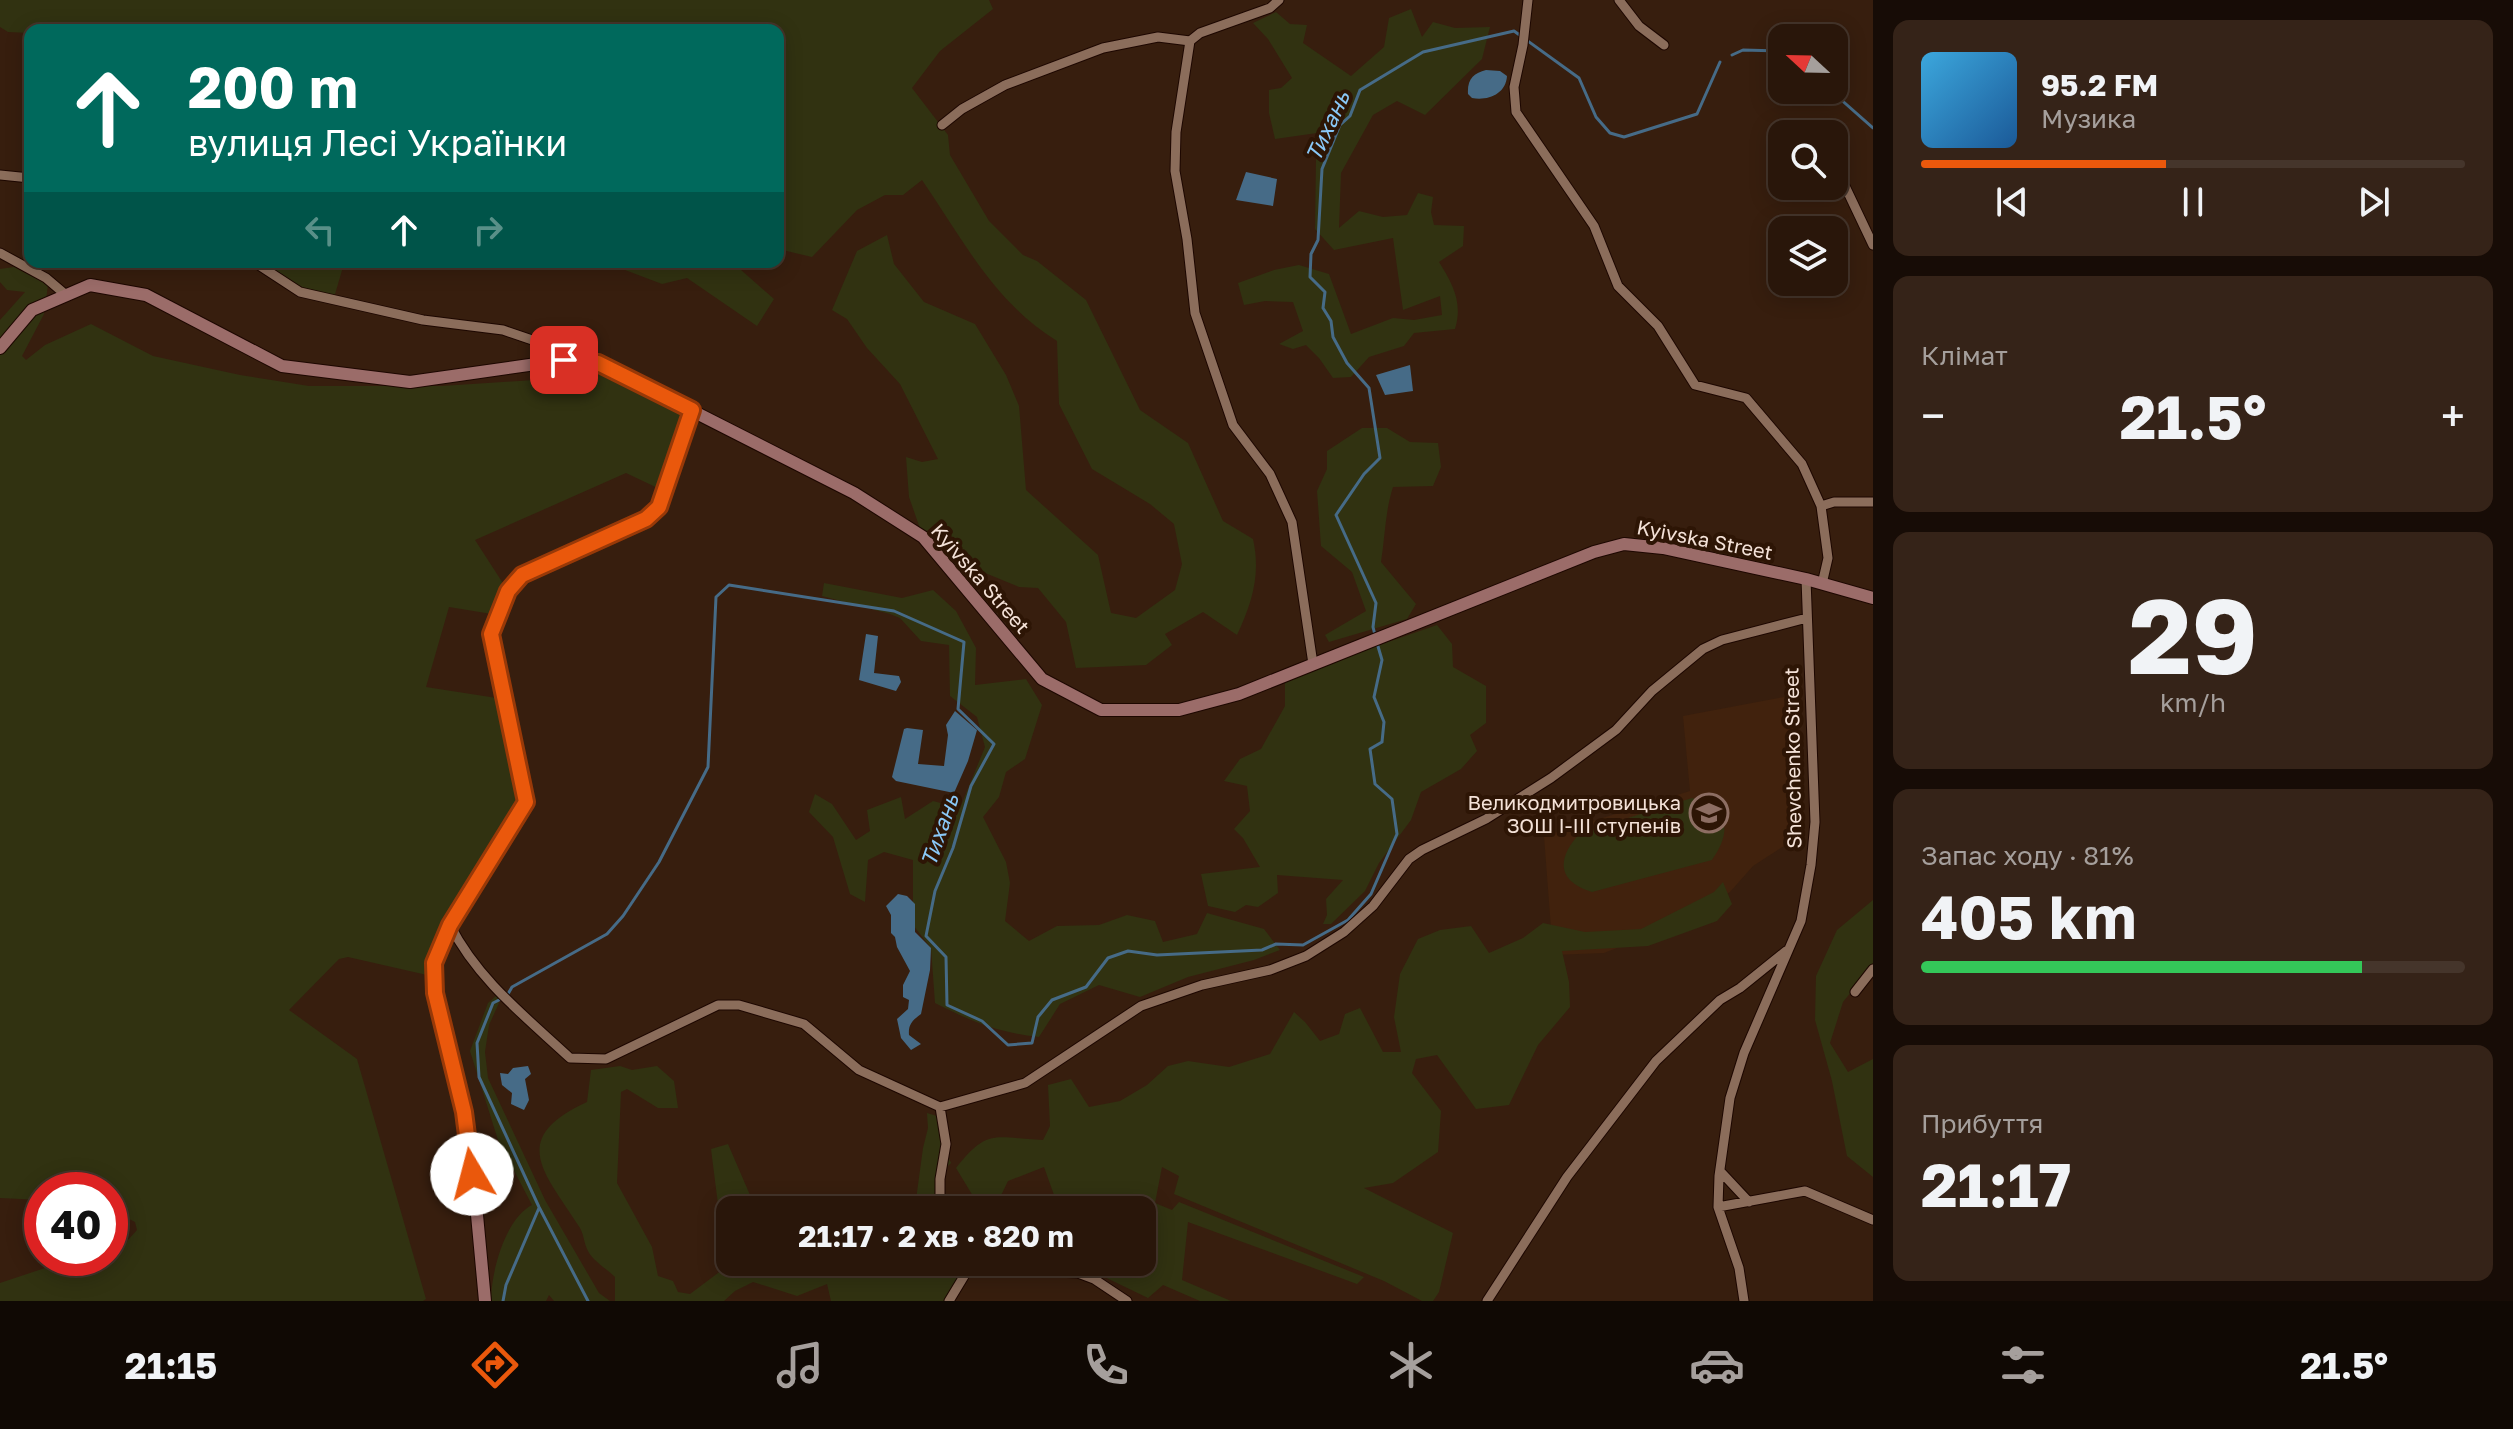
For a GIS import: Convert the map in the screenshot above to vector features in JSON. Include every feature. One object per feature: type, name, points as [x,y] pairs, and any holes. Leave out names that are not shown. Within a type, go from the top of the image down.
[{"type":"main road","name":"Kyivska Street","points":[[0,348],[32,310],[90,285],[146,295],[282,366],[410,382],[564,360],[598,363],[854,493],[923,537],[1042,679],[1101,710],[1179,710],[1239,694],[1594,552],[1624,544],[1663,548],[1806,579],[1873,598]]},
{"type":"main road","points":[[485,1301],[464,1112],[435,993],[434,963],[450,925],[526,802],[491,634],[508,591],[522,575],[646,519],[659,507],[692,410]]},
{"type":"street","points":[[1279,0],[1270,8],[1200,33],[1190,41],[1176,132],[1175,171],[1195,313],[1233,425],[1270,474],[1292,522],[1313,664]]},
{"type":"street","points":[[1528,0],[1514,87],[1516,112],[1594,226],[1618,286],[1658,326],[1695,385],[1746,398],[1802,464],[1821,506],[1828,558],[1822,584]]},
{"type":"street","points":[[1619,0],[1639,26],[1664,45]]},
{"type":"street","points":[[942,125],[962,109],[1005,85],[1103,48],[1158,37],[1190,41]]},
{"type":"street","points":[[0,175],[24,177]]},
{"type":"street","points":[[1848,192],[1873,245]]},
{"type":"street","points":[[0,253],[24,266]]},
{"type":"street","points":[[28,268],[46,278],[66,295]]},
{"type":"street","points":[[263,268],[300,292],[423,320],[503,330],[598,363]]},
{"type":"street","points":[[1821,506],[1834,502],[1873,502]]},
{"type":"street","name":"Shevchenko Street","points":[[1744,1301],[1739,1268],[1718,1207],[1720,1171],[1730,1098],[1744,1053],[1801,921],[1811,865],[1815,822],[1806,579]]},
{"type":"street","points":[[450,925],[491,985],[570,1058],[606,1059],[718,1005],[739,1005],[804,1024],[859,1070],[940,1107],[1025,1083],[1141,1006],[1202,985],[1270,970],[1306,956],[1344,932],[1373,906],[1415,854],[1486,819],[1551,778],[1616,730],[1652,691],[1703,649],[1722,640],[1807,618]]},
{"type":"street","points":[[1487,1301],[1567,1177],[1656,1061],[1720,1000],[1788,950]]},
{"type":"street","points":[[1855,992],[1873,969]]},
{"type":"street","points":[[940,1107],[946,1144],[940,1196]]},
{"type":"street","points":[[1720,1171],[1749,1202]]},
{"type":"street","points":[[1718,1207],[1805,1191],[1873,1220]]},
{"type":"street","points":[[949,1301],[962,1276]]},
{"type":"street","points":[[1086,1276],[1127,1301]]},
{"type":"shaded area","points":[[0,0],[989,0],[993,9],[940,51],[912,88],[948,135],[950,155],[989,221],[1023,255],[1037,261],[1086,300],[1140,410],[1188,443],[1223,521],[1253,539],[1256,564],[1254,588],[1237,635],[1203,612],[1165,634],[1172,645],[1146,665],[1076,668],[1066,622],[1038,588],[1019,587],[939,554],[923,537],[909,497],[906,457],[922,462],[938,459],[900,384],[867,348],[847,319],[832,310],[857,251],[887,235],[894,264],[924,302],[975,324],[1006,375],[1019,406],[1026,490],[1098,555],[1111,613],[1136,618],[1175,590],[1182,564],[1174,524],[1150,504],[1092,469],[1059,404],[1057,341],[1015,308],[997,289],[922,180],[903,195],[885,195],[857,210],[812,257],[784,250],[784,24],[24,24],[24,33],[8,32],[0,27]]},
{"type":"shaded area","points":[[1411,9],[1422,37],[1433,22],[1455,28],[1490,27],[1482,59],[1425,115],[1397,101],[1373,115],[1341,173],[1339,228],[1359,211],[1383,217],[1407,215],[1418,193],[1433,197],[1431,212],[1434,225],[1464,226],[1463,246],[1439,262],[1455,294],[1457,320],[1455,329],[1414,333],[1404,346],[1369,357],[1351,377],[1333,378],[1306,345],[1293,349],[1279,344],[1303,331],[1293,302],[1265,301],[1244,305],[1238,283],[1299,265],[1329,274],[1351,334],[1393,318],[1414,320],[1442,315],[1440,296],[1403,310],[1393,238],[1334,250],[1315,229],[1316,159],[1331,131],[1275,139],[1269,113],[1269,90],[1281,88],[1292,78],[1268,39],[1253,23],[1276,12],[1290,24],[1307,25],[1303,43],[1351,76],[1384,47],[1389,18]]},
{"type":"shaded area","points":[[14,267],[48,285],[44,314],[22,356],[26,360],[45,345],[91,324],[153,356],[309,386],[442,386],[549,379],[564,360],[598,363],[692,410],[664,491],[626,473],[475,540],[508,591],[498,615],[449,607],[426,687],[503,699],[526,802],[427,975],[348,957],[339,959],[289,1010],[357,1059],[426,1299],[423,1301],[0,1301],[0,1283],[24,1275],[128,1276],[128,1240],[137,1230],[135,1222],[128,1218],[128,1172],[24,1172],[24,1199],[0,1198],[0,320],[25,292],[7,290],[0,282],[0,269]]},
{"type":"shaded area","points":[[263,268],[343,268],[333,301],[300,292]]},
{"type":"shaded area","points":[[620,268],[739,268],[774,299],[757,326],[687,278],[662,284]]},
{"type":"shaded area","points":[[1362,428],[1387,428],[1410,442],[1438,443],[1441,467],[1433,486],[1393,487],[1390,496],[1381,562],[1416,604],[1407,619],[1329,642],[1325,635],[1366,611],[1352,572],[1321,546],[1317,491],[1327,469],[1327,451]]},
{"type":"shaded area","points":[[824,583],[902,598],[933,590],[956,611],[976,648],[975,685],[1026,679],[1042,705],[1025,759],[1006,772],[999,797],[983,817],[1006,862],[1010,883],[1005,921],[1029,941],[1057,926],[1099,925],[1127,915],[1155,921],[1163,942],[1197,934],[1207,913],[1264,929],[1280,950],[1188,977],[1140,997],[1099,985],[1060,1004],[1039,1037],[985,1025],[935,1003],[931,948],[913,925],[913,860],[884,852],[868,860],[865,902],[850,894],[833,837],[809,812],[815,794],[832,804],[856,840],[870,831],[867,810],[901,797],[905,819],[933,801],[960,808],[985,747],[977,717],[950,696],[949,645],[921,641],[900,618],[890,614],[822,596]]},
{"type":"shaded area","points":[[1437,625],[1452,644],[1453,667],[1486,686],[1486,723],[1470,735],[1477,751],[1461,769],[1421,792],[1411,820],[1379,863],[1365,891],[1331,924],[1323,924],[1327,915],[1326,899],[1343,880],[1277,875],[1278,893],[1258,907],[1246,905],[1235,912],[1208,906],[1201,874],[1260,867],[1234,829],[1250,811],[1247,786],[1224,781],[1240,759],[1261,749],[1285,706],[1285,682]]},
{"type":"shaded area","name":"Великодмитровицька ЗОШ І-ІІІ ступенів","points":[[1794,695],[1801,835],[1753,866],[1730,892],[1658,932],[1604,953],[1553,955],[1544,836],[1690,791],[1683,716]]},
{"type":"shaded area","points":[[1692,798],[1713,808],[1723,822],[1723,839],[1712,860],[1592,892],[1572,882],[1566,875],[1564,860],[1567,851],[1580,833]]},
{"type":"shaded area","points":[[1723,882],[1732,904],[1717,921],[1648,946],[1562,951],[1569,982],[1570,1007],[1538,1045],[1509,1105],[1476,1109],[1437,1055],[1416,1059],[1412,1073],[1441,1111],[1438,1152],[1393,1183],[1364,1188],[1453,1233],[1439,1292],[1433,1301],[1422,1301],[1384,1281],[1174,1194],[1179,1176],[1162,1167],[1156,1198],[1054,1196],[1044,1167],[1008,1181],[1001,1196],[973,1196],[956,1168],[976,1146],[994,1138],[1043,1140],[1050,1126],[1048,1085],[1071,1079],[1089,1107],[1120,1101],[1147,1085],[1168,1066],[1188,1061],[1229,1067],[1270,1054],[1294,1012],[1320,1041],[1339,1034],[1345,1014],[1360,1008],[1383,1052],[1401,1052],[1394,1017],[1400,974],[1418,939],[1440,930],[1471,926],[1489,953],[1523,938],[1543,923],[1585,932],[1641,929],[1714,892]]},
{"type":"shaded area","points":[[1873,900],[1873,965],[1843,1002],[1830,1043],[1848,1072],[1873,1059],[1873,1177],[1847,1156],[1832,1081],[1815,1020],[1816,976],[1837,930]]},
{"type":"shaded area","points":[[497,995],[499,1003],[489,1025],[485,1052],[488,1078],[545,1200],[599,1293],[610,1301],[554,1301],[549,1295],[546,1301],[491,1301],[501,1247],[514,1222],[532,1205],[498,1140],[470,1051],[488,1003]]},
{"type":"shaded area","points":[[620,1066],[632,1070],[657,1066],[674,1081],[678,1108],[658,1108],[627,1089],[621,1092],[617,1183],[652,1247],[658,1276],[673,1281],[678,1292],[690,1294],[716,1274],[959,1276],[944,1301],[831,1301],[827,1284],[797,1296],[753,1282],[724,1301],[615,1301],[615,1277],[588,1251],[580,1228],[555,1191],[540,1159],[540,1144],[547,1130],[562,1116],[587,1102],[591,1070]]},
{"type":"shaded area","points":[[927,1113],[937,1116],[941,1140],[951,1163],[935,1179],[939,1196],[916,1196],[928,1128]]},
{"type":"shaded area","points":[[728,1144],[750,1195],[763,1196],[717,1196],[711,1149]]},
{"type":"shaded area","points":[[1179,1202],[1364,1277],[1357,1284],[1188,1222],[1182,1280],[1231,1301],[1200,1301],[1163,1285],[1148,1298],[1102,1276],[1156,1276],[1156,1203],[1172,1210]]},
{"type":"water","points":[[1486,70],[1500,71],[1507,76],[1506,82],[1495,95],[1472,98],[1468,94],[1470,81]]},
{"type":"water","points":[[1246,172],[1277,179],[1273,206],[1236,200]]},
{"type":"water","points":[[1410,365],[1413,391],[1385,395],[1376,375]]},
{"type":"water","points":[[866,634],[878,636],[874,673],[899,676],[901,682],[896,691],[859,680]]},
{"type":"water","points":[[955,711],[977,730],[954,793],[896,781],[892,777],[904,729],[923,730],[918,764],[944,766],[948,735],[946,725]]},
{"type":"water","points":[[898,894],[907,896],[915,904],[915,932],[931,948],[921,1014],[909,1031],[909,1035],[921,1044],[911,1050],[901,1038],[897,1019],[908,1009],[909,1000],[903,997],[903,985],[910,971],[891,933],[891,915],[886,906]]},
{"type":"water","points":[[528,1066],[531,1074],[525,1079],[529,1100],[524,1110],[511,1104],[512,1093],[502,1085],[500,1073],[508,1074],[513,1068]]},
{"type":"waterway","name":"Тихань","points":[[1375,635],[1376,603],[1336,515],[1364,474],[1380,458],[1369,388],[1347,363],[1333,337],[1331,321],[1323,308],[1325,292],[1310,277],[1311,254],[1318,240],[1322,169],[1340,125],[1350,116],[1360,90],[1423,52],[1514,31],[1579,78],[1596,117],[1610,133],[1624,137],[1697,114],[1720,62]]},
{"type":"waterway","name":"Тихань","points":[[1732,55],[1743,50],[1768,51]]},
{"type":"waterway","name":"Тихань","points":[[1846,104],[1873,128]]},
{"type":"waterway","name":"Тихань","points":[[508,994],[512,987],[607,934],[623,916],[659,862],[708,767],[716,597],[729,585],[894,611],[964,642],[958,709],[994,744],[971,786],[953,848],[935,891],[926,936],[946,957],[947,1005],[982,1021],[1008,1045],[1032,1043],[1038,1017],[1052,1000],[1086,987],[1108,958],[1128,951],[1157,955],[1262,950],[1276,944],[1303,945],[1348,920],[1371,894],[1397,834],[1392,799],[1375,784],[1370,749],[1382,742],[1384,722],[1374,697],[1382,660],[1377,643]]},
{"type":"waterway","name":"Тихань","points":[[501,999],[493,1003],[477,1043],[479,1077],[539,1207],[588,1301]]},
{"type":"waterway","points":[[503,1301],[506,1285],[539,1208]]},
{"type":"place","name":"Великодмитровицька ЗОШ І-ІІІ ступенів","points":[[1709,813]]},
{"type":"route","points":[[472,1174],[464,1112],[435,993],[434,963],[450,925],[526,802],[491,634],[508,591],[522,575],[646,519],[659,507],[692,410],[598,363],[564,360]]}]
